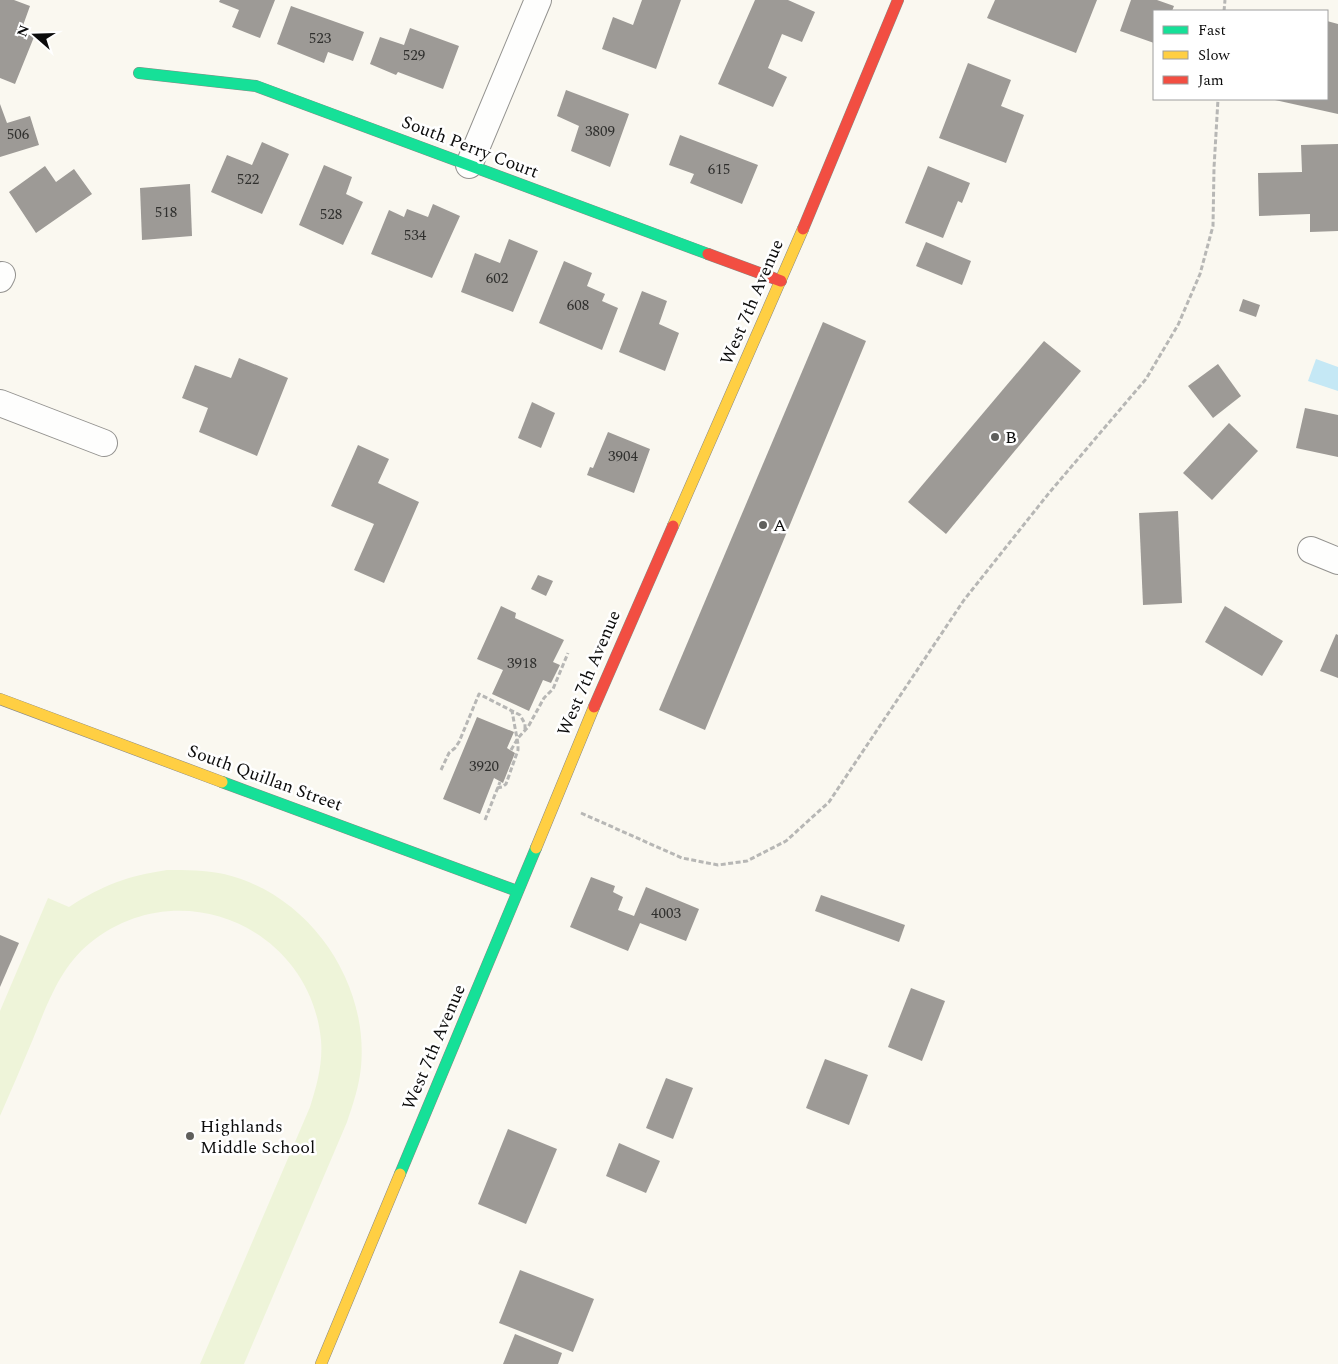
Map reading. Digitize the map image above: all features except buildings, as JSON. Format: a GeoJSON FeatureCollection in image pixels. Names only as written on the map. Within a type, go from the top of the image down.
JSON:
{"type":"FeatureCollection","features":[{"type":"Feature","properties":{"kind":"street"},"geometry":{"type":"LineString","coordinates":[[470,165],[538,0]]}},
{"type":"Feature","properties":{"kind":"street","name":"West 7th Avenue"},"geometry":{"type":"LineString","coordinates":[[321,1364],[606,678],[781,281],[898,0]]}},
{"type":"Feature","properties":{"kind":"street","name":"South Perry Court"},"geometry":{"type":"LineString","coordinates":[[140,73],[256,86],[781,281]]}},
{"type":"Feature","properties":{"kind":"street"},"geometry":{"type":"LineString","coordinates":[[0,403],[104,443]]}},
{"type":"Feature","properties":{"kind":"street"},"geometry":{"type":"LineString","coordinates":[[1311,550],[1338,560]]}},
{"type":"Feature","properties":{"kind":"street","name":"South Quillan Street"},"geometry":{"type":"LineString","coordinates":[[0,699],[517,891]]}},
{"type":"Feature","properties":{"kind":"path"},"geometry":{"type":"LineString","coordinates":[[555,801],[682,858],[718,865],[747,861],[786,841],[829,802],[964,600],[1049,493],[1146,379],[1178,325],[1200,274],[1213,226],[1218,100]]}},
{"type":"Feature","properties":{"kind":"path"},"geometry":{"type":"LineString","coordinates":[[511,750],[525,731],[544,698],[553,689],[568,653]]}},
{"type":"Feature","properties":{"kind":"path"},"geometry":{"type":"LineString","coordinates":[[442,770],[448,753],[459,742],[479,694],[512,711],[523,719],[525,731]]}},
{"type":"Feature","properties":{"kind":"path"},"geometry":{"type":"LineString","coordinates":[[498,788],[506,784],[516,757],[518,744],[512,711]]}},
{"type":"Feature","properties":{"kind":"path"},"geometry":{"type":"LineString","coordinates":[[485,820],[500,782]]}},
{"type":"Feature","properties":{"kind":"green space"},"geometry":{"type":"Polygon","coordinates":[[[167,870],[196,870],[224,874],[255,885],[282,900],[307,921],[327,946],[344,973],[355,1003],[361,1035],[360,1074],[356,1095],[347,1122],[244,1364],[200,1364],[310,1107],[317,1082],[321,1057],[321,1040],[312,1000],[293,967],[267,941],[235,922],[199,912],[162,912],[125,922],[90,943],[70,963],[62,975],[49,1000],[0,1116],[0,1011],[48,898],[69,907],[116,882],[167,870]]]}},
{"type":"Feature","properties":{"kind":"water"},"geometry":{"type":"Polygon","coordinates":[[[1316,359],[1338,367],[1338,391],[1308,381],[1316,359]]]}},
{"type":"Feature","properties":{"kind":"traffic: fast"},"geometry":{"type":"LineString","coordinates":[[139,73],[256,86],[708,254]]}},
{"type":"Feature","properties":{"kind":"traffic: fast"},"geometry":{"type":"LineString","coordinates":[[222,782],[517,891]]}},
{"type":"Feature","properties":{"kind":"traffic: fast"},"geometry":{"type":"LineString","coordinates":[[400,1174],[536,848]]}},
{"type":"Feature","properties":{"kind":"traffic: slow"},"geometry":{"type":"LineString","coordinates":[[673,526],[803,229]]}},
{"type":"Feature","properties":{"kind":"traffic: slow"},"geometry":{"type":"LineString","coordinates":[[0,699],[222,782]]}},
{"type":"Feature","properties":{"kind":"traffic: slow"},"geometry":{"type":"LineString","coordinates":[[536,848],[594,707]]}},
{"type":"Feature","properties":{"kind":"traffic: slow"},"geometry":{"type":"LineString","coordinates":[[321,1364],[400,1174]]}},
{"type":"Feature","properties":{"kind":"traffic: jam"},"geometry":{"type":"LineString","coordinates":[[803,229],[898,0]]}},
{"type":"Feature","properties":{"kind":"traffic: jam"},"geometry":{"type":"LineString","coordinates":[[708,254],[781,281]]}},
{"type":"Feature","properties":{"kind":"traffic: jam"},"geometry":{"type":"LineString","coordinates":[[594,707],[673,526]]}},
{"type":"Feature","properties":{"kind":"place","name":"B"},"geometry":{"type":"Point","coordinates":[995,437]}},
{"type":"Feature","properties":{"kind":"place","name":"A"},"geometry":{"type":"Point","coordinates":[763,525]}},
{"type":"Feature","properties":{"kind":"place","name":"Highlands Middle School"},"geometry":{"type":"Point","coordinates":[190,1136]}}]}
